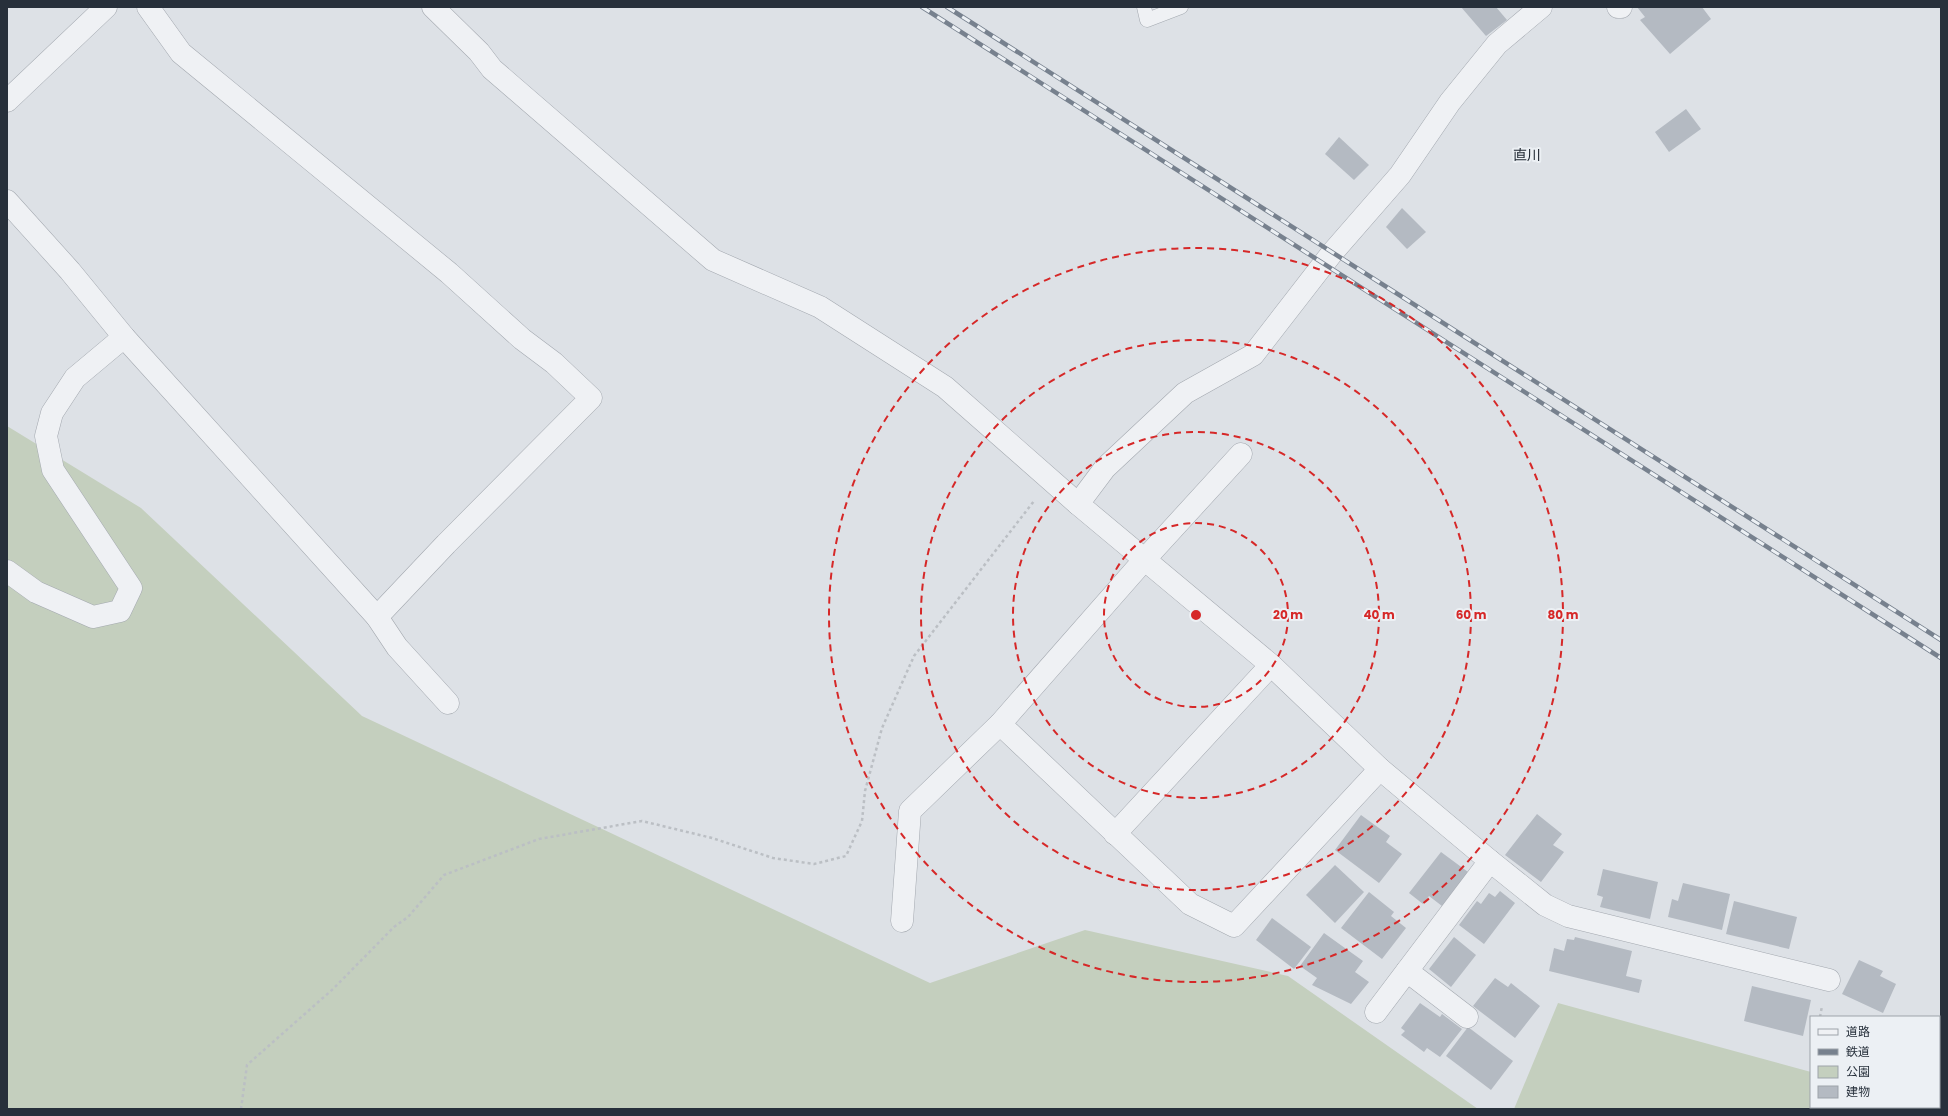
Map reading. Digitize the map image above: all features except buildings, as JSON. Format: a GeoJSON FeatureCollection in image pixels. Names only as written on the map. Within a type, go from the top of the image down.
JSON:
{"type":"FeatureCollection","features":[{"type":"Feature","properties":{"kind":"street"},"geometry":{"type":"LineString","coordinates":[[7,101],[106,7]]}},
{"type":"Feature","properties":{"kind":"street"},"geometry":{"type":"LineString","coordinates":[[148,7],[180,53],[449,273],[522,339],[554,363],[591,398],[446,544],[377,617]]}},
{"type":"Feature","properties":{"kind":"street"},"geometry":{"type":"LineString","coordinates":[[433,7],[479,52],[492,69],[713,260],[820,307],[945,387],[1078,504],[1145,558],[1271,665],[1380,769],[1545,905],[1568,916],[1829,980]]}},
{"type":"Feature","properties":{"kind":"street"},"geometry":{"type":"LineString","coordinates":[[1078,504],[1105,468],[1185,393],[1253,355],[1332,253],[1400,175],[1450,102],[1497,44],[1541,7]]}},
{"type":"Feature","properties":{"kind":"street"},"geometry":{"type":"LineString","coordinates":[[7,200],[70,271],[124,337],[377,617],[397,647],[448,703]]}},
{"type":"Feature","properties":{"kind":"street"},"geometry":{"type":"LineString","coordinates":[[7,571],[36,592],[93,617],[120,611],[131,588],[53,470],[46,436],[52,413],[75,378],[124,337]]}},
{"type":"Feature","properties":{"kind":"street"},"geometry":{"type":"LineString","coordinates":[[902,921],[910,811],[1000,724],[1145,558],[1241,454]]}},
{"type":"Feature","properties":{"kind":"street"},"geometry":{"type":"LineString","coordinates":[[1115,834],[1271,665]]}},
{"type":"Feature","properties":{"kind":"street"},"geometry":{"type":"LineString","coordinates":[[1000,724],[1190,904],[1234,926],[1380,769]]}},
{"type":"Feature","properties":{"kind":"street"},"geometry":{"type":"LineString","coordinates":[[1376,1012],[1490,861]]}},
{"type":"Feature","properties":{"kind":"street"},"geometry":{"type":"LineString","coordinates":[[1408,971],[1468,1017]]}},
{"type":"Feature","properties":{"kind":"lane"},"geometry":{"type":"LineString","coordinates":[[1144,7],[1147,20],[1181,7]]}},
{"type":"Feature","properties":{"kind":"path"},"geometry":{"type":"LineString","coordinates":[[241,1109],[247,1065],[333,989],[394,927],[408,917],[444,875],[539,839],[642,821],[712,838],[773,858],[814,864],[846,856],[862,821],[865,791],[882,728],[914,656],[1050,480]]}},
{"type":"Feature","properties":{"kind":"green space"},"geometry":{"type":"Polygon","coordinates":[[[7,426],[141,508],[362,716],[930,983],[1085,930],[1288,976],[1478,1109],[7,1109],[7,426]]]}},
{"type":"Feature","properties":{"kind":"green space"},"geometry":{"type":"Polygon","coordinates":[[[1558,1003],[1810,1072],[1810,1108],[1844,1109],[1514,1109],[1558,1003]]]}},
{"type":"Feature","properties":{"kind":"railway"},"geometry":{"type":"LineString","coordinates":[[922,7],[1941,658]]}},
{"type":"Feature","properties":{"kind":"railway"},"geometry":{"type":"LineString","coordinates":[[947,7],[1941,640]]}},
{"type":"Feature","properties":{"kind":"district","name":"直川"},"geometry":{"type":"Point","coordinates":[1527,155]}}]}
